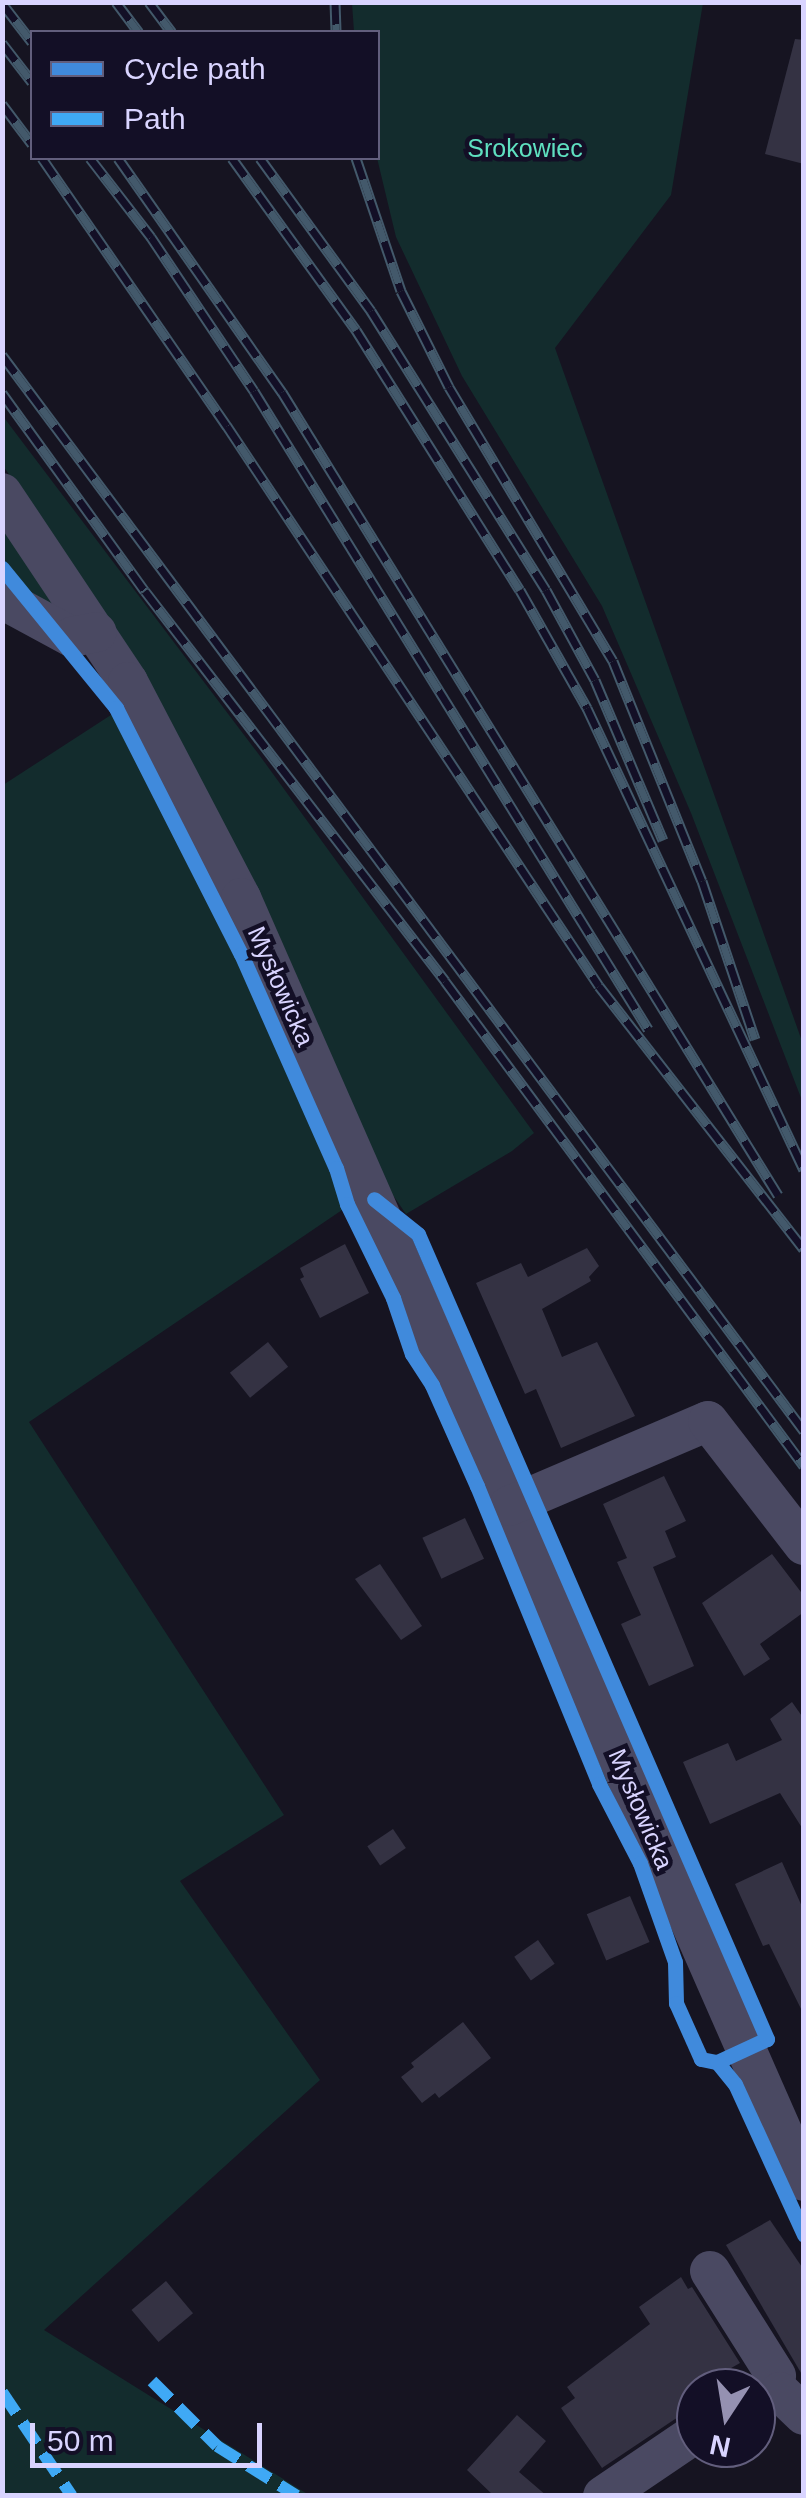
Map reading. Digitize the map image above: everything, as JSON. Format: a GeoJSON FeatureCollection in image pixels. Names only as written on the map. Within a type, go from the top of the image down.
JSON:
{"type":"FeatureCollection","features":[{"type":"Feature","properties":{"kind":"street","name":"Mysłowicka"},"geometry":{"type":"LineString","coordinates":[[2,494],[97,632],[178,772],[248,913],[510,1506],[788,2104],[804,2181]]}},
{"type":"Feature","properties":{"kind":"street"},"geometry":{"type":"LineString","coordinates":[[2,599],[72,637],[97,632]]}},
{"type":"Feature","properties":{"kind":"street"},"geometry":{"type":"LineString","coordinates":[[510,1506],[708,1422],[804,1546]]}},
{"type":"Feature","properties":{"kind":"street"},"geometry":{"type":"LineString","coordinates":[[710,2271],[784,2388]]}},
{"type":"Feature","properties":{"kind":"street"},"geometry":{"type":"LineString","coordinates":[[603,2496],[676,2447]]}},
{"type":"Feature","properties":{"kind":"green space","name":"Srokowiec"},"geometry":{"type":"Polygon","coordinates":[[[352,3],[703,3],[671,195],[555,348],[803,1044],[803,1103],[691,813],[602,606],[462,376],[396,237],[377,160],[380,30],[354,30],[352,3]]]}},
{"type":"Feature","properties":{"kind":"green space"},"geometry":{"type":"Polygon","coordinates":[[[2,415],[260,756],[534,1133],[512,1151],[406,1214],[390,1191],[25,496],[3,466],[2,415]]]}},
{"type":"Feature","properties":{"kind":"green space"},"geometry":{"type":"Polygon","coordinates":[[[2,520],[56,607],[28,599],[3,561],[2,520]]]}},
{"type":"Feature","properties":{"kind":"green space"},"geometry":{"type":"Polygon","coordinates":[[[114,713],[238,956],[345,1208],[29,1422],[284,1815],[180,1881],[320,2080],[44,2330],[309,2495],[3,2495],[3,785],[114,713]]]}},
{"type":"Feature","properties":{"kind":"green space"},"geometry":{"type":"Polygon","coordinates":[[[571,1690],[673,1923],[668,1932],[642,1858],[600,1777],[567,1691],[571,1690]]]}},
{"type":"Feature","properties":{"kind":"building"},"geometry":{"type":"Polygon","coordinates":[[[795,39],[804,40],[804,164],[765,154],[795,39]]]}},
{"type":"Feature","properties":{"kind":"building"},"geometry":{"type":"Polygon","coordinates":[[[345,1244],[369,1293],[320,1318],[300,1279],[304,1277],[300,1268],[345,1244]]]}},
{"type":"Feature","properties":{"kind":"building"},"geometry":{"type":"Polygon","coordinates":[[[587,1248],[599,1266],[589,1277],[591,1281],[542,1309],[562,1357],[597,1342],[635,1416],[561,1448],[536,1389],[525,1394],[476,1283],[521,1263],[528,1277],[587,1248]]]}},
{"type":"Feature","properties":{"kind":"building"},"geometry":{"type":"Polygon","coordinates":[[[268,1342],[288,1367],[250,1398],[230,1373],[268,1342]]]}},
{"type":"Feature","properties":{"kind":"building"},"geometry":{"type":"Polygon","coordinates":[[[664,1476],[686,1521],[665,1531],[676,1557],[653,1567],[694,1666],[649,1686],[621,1624],[641,1615],[617,1562],[627,1558],[603,1504],[664,1476]]]}},
{"type":"Feature","properties":{"kind":"building"},"geometry":{"type":"Polygon","coordinates":[[[465,1518],[484,1559],[441,1579],[422,1538],[465,1518]]]}},
{"type":"Feature","properties":{"kind":"building"},"geometry":{"type":"Polygon","coordinates":[[[772,1554],[804,1596],[804,1612],[760,1644],[770,1659],[744,1676],[702,1603],[772,1554]]]}},
{"type":"Feature","properties":{"kind":"building"},"geometry":{"type":"Polygon","coordinates":[[[380,1564],[422,1626],[401,1640],[355,1579],[380,1564]]]}},
{"type":"Feature","properties":{"kind":"building"},"geometry":{"type":"Polygon","coordinates":[[[792,1702],[804,1719],[804,1831],[780,1793],[710,1824],[683,1762],[728,1743],[736,1761],[782,1740],[770,1719],[792,1702]]]}},
{"type":"Feature","properties":{"kind":"building"},"geometry":{"type":"Polygon","coordinates":[[[393,1829],[406,1848],[380,1865],[367,1846],[393,1829]]]}},
{"type":"Feature","properties":{"kind":"building"},"geometry":{"type":"Polygon","coordinates":[[[782,1862],[804,1911],[804,2015],[769,1944],[763,1946],[735,1884],[782,1862]]]}},
{"type":"Feature","properties":{"kind":"building"},"geometry":{"type":"Polygon","coordinates":[[[630,1896],[650,1942],[606,1960],[587,1914],[630,1896]]]}},
{"type":"Feature","properties":{"kind":"building"},"geometry":{"type":"Polygon","coordinates":[[[538,1940],[555,1964],[531,1980],[514,1957],[538,1940]]]}},
{"type":"Feature","properties":{"kind":"building"},"geometry":{"type":"Polygon","coordinates":[[[463,2022],[491,2058],[439,2098],[435,2093],[422,2103],[401,2077],[414,2067],[411,2063],[463,2022]]]}},
{"type":"Feature","properties":{"kind":"building"},"geometry":{"type":"Polygon","coordinates":[[[770,2220],[804,2270],[804,2378],[726,2245],[770,2220]]]}},
{"type":"Feature","properties":{"kind":"building"},"geometry":{"type":"Polygon","coordinates":[[[681,2277],[688,2289],[692,2287],[740,2363],[731,2368],[676,2368],[676,2418],[602,2468],[561,2408],[575,2398],[567,2387],[650,2324],[639,2307],[681,2277]]]}},
{"type":"Feature","properties":{"kind":"building"},"geometry":{"type":"Polygon","coordinates":[[[166,2281],[193,2313],[159,2342],[132,2310],[166,2281]]]}},
{"type":"Feature","properties":{"kind":"building"},"geometry":{"type":"Polygon","coordinates":[[[517,2415],[546,2441],[519,2472],[547,2496],[494,2496],[467,2470],[517,2415]]]}},
{"type":"Feature","properties":{"kind":"railway"},"geometry":{"type":"LineString","coordinates":[[116,2],[137,30]]}},
{"type":"Feature","properties":{"kind":"railway"},"geometry":{"type":"LineString","coordinates":[[149,2],[170,30]]}},
{"type":"Feature","properties":{"kind":"railway"},"geometry":{"type":"LineString","coordinates":[[335,2],[336,30]]}},
{"type":"Feature","properties":{"kind":"railway"},"geometry":{"type":"LineString","coordinates":[[2,3],[30,39]]}},
{"type":"Feature","properties":{"kind":"railway"},"geometry":{"type":"LineString","coordinates":[[2,43],[30,79]]}},
{"type":"Feature","properties":{"kind":"railway"},"geometry":{"type":"LineString","coordinates":[[2,104],[30,141]]}},
{"type":"Feature","properties":{"kind":"railway"},"geometry":{"type":"LineString","coordinates":[[43,160],[227,426],[599,986],[804,1249]]}},
{"type":"Feature","properties":{"kind":"railway"},"geometry":{"type":"LineString","coordinates":[[92,160],[151,237],[254,391],[648,1029]]}},
{"type":"Feature","properties":{"kind":"railway"},"geometry":{"type":"LineString","coordinates":[[119,160],[282,392],[778,1195]]}},
{"type":"Feature","properties":{"kind":"railway"},"geometry":{"type":"LineString","coordinates":[[233,160],[356,330],[520,590],[587,708],[804,1170]]}},
{"type":"Feature","properties":{"kind":"railway"},"geometry":{"type":"LineString","coordinates":[[261,160],[371,311],[546,590],[595,680],[663,840]]}},
{"type":"Feature","properties":{"kind":"railway"},"geometry":{"type":"LineString","coordinates":[[357,160],[401,291],[449,387],[613,661],[702,881],[755,1039]]}},
{"type":"Feature","properties":{"kind":"railway"},"geometry":{"type":"LineString","coordinates":[[2,355],[804,1431]]}},
{"type":"Feature","properties":{"kind":"railway"},"geometry":{"type":"LineString","coordinates":[[2,393],[145,591],[445,981],[804,1466]]}},
{"type":"Feature","properties":{"kind":"marked path"},"geometry":{"type":"LineString","coordinates":[[152,2381],[217,2446],[297,2496]]}},
{"type":"Feature","properties":{"kind":"marked path"},"geometry":{"type":"LineString","coordinates":[[2,2392],[72,2496]]}},
{"type":"Feature","properties":{"kind":"cycle path"},"geometry":{"type":"LineString","coordinates":[[2,568],[116,708],[241,954],[336,1168],[347,1204],[393,1298],[412,1354],[432,1385],[477,1486],[599,1784],[640,1863],[675,1962],[676,2003],[701,2059],[717,2062],[767,2039],[418,1234],[374,1199]]}},
{"type":"Feature","properties":{"kind":"cycle path"},"geometry":{"type":"LineString","coordinates":[[717,2062],[735,2084],[804,2235]]}}]}
